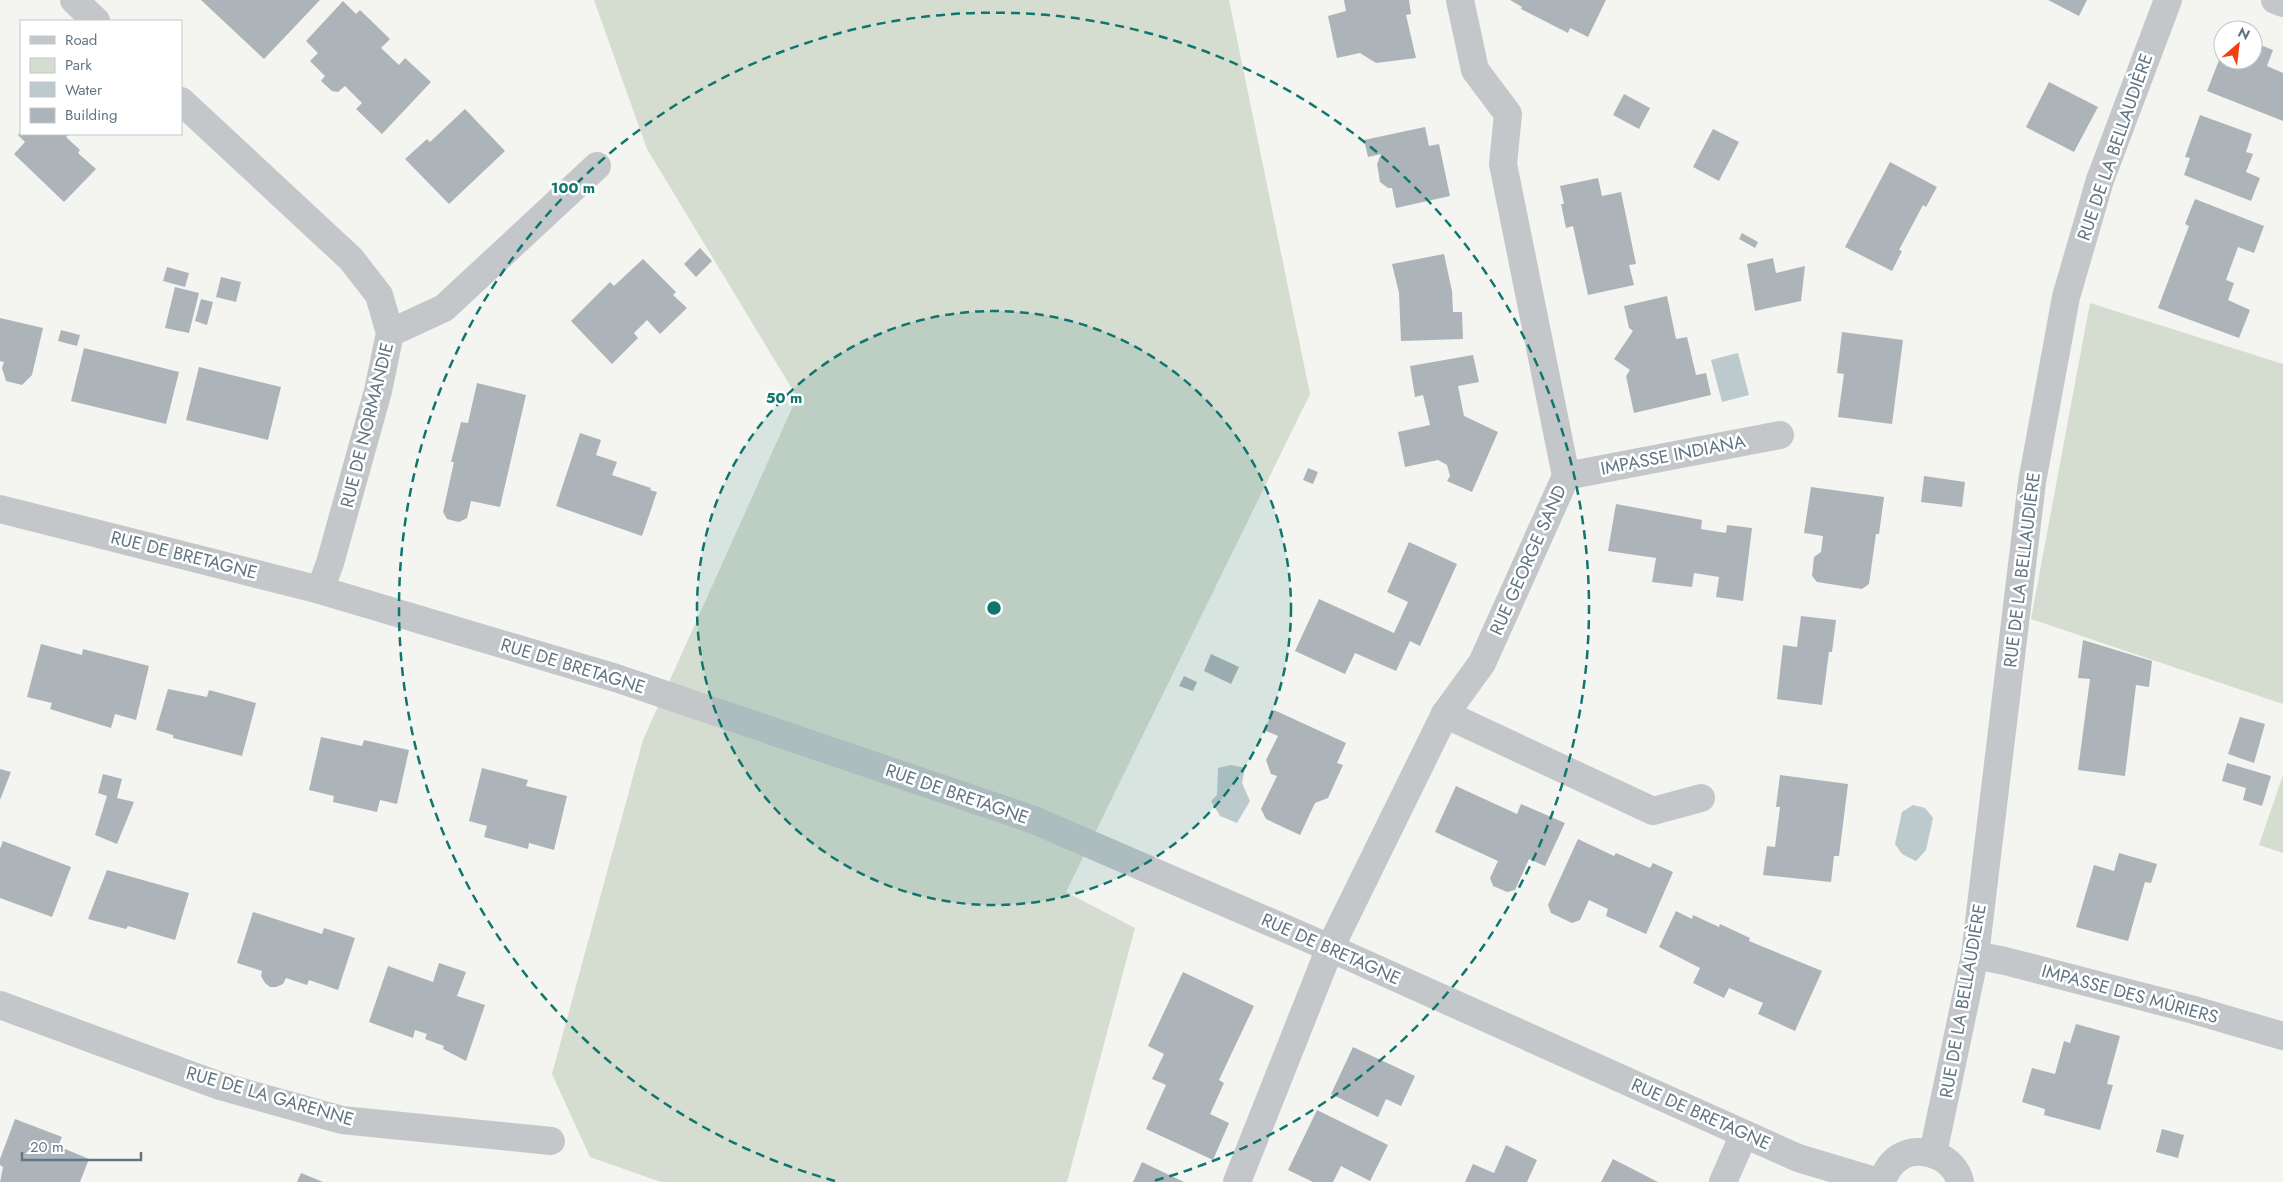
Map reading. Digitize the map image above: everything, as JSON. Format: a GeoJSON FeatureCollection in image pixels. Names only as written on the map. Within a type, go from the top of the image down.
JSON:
{"type":"FeatureCollection","features":[{"type":"Feature","properties":{"kind":"street"},"geometry":{"type":"LineString","coordinates":[[74,0],[95,20]]}},
{"type":"Feature","properties":{"kind":"street","name":"RUE GEORGE SAND"},"geometry":{"type":"LineString","coordinates":[[1237,1182],[1330,948],[1445,714],[1482,663],[1566,476],[1503,164],[1508,114],[1475,70],[1460,0]]}},
{"type":"Feature","properties":{"kind":"street","name":"RUE DE LA BELLAUDIÈRE"},"geometry":{"type":"LineString","coordinates":[[1933,1153],[1976,956],[2032,482],[2066,297],[2100,180],[2168,0]]}},
{"type":"Feature","properties":{"kind":"street"},"geometry":{"type":"LineString","coordinates":[[2275,0],[2283,3]]}},
{"type":"Feature","properties":{"kind":"street","name":"RUE DE NORMANDIE"},"geometry":{"type":"LineString","coordinates":[[182,101],[351,259],[379,296],[390,334],[378,391],[330,563],[320,590]]}},
{"type":"Feature","properties":{"kind":"street"},"geometry":{"type":"LineString","coordinates":[[390,334],[444,308],[597,166]]}},
{"type":"Feature","properties":{"kind":"street","name":"IMPASSE INDIANA"},"geometry":{"type":"LineString","coordinates":[[1566,476],[1780,434]]}},
{"type":"Feature","properties":{"kind":"street","name":"RUE DE BRETAGNE"},"geometry":{"type":"LineString","coordinates":[[0,509],[320,590],[616,678],[1034,820],[1330,948],[1798,1158],[1879,1182]]}},
{"type":"Feature","properties":{"kind":"street"},"geometry":{"type":"LineString","coordinates":[[1445,714],[1653,811],[1701,798]]}},
{"type":"Feature","properties":{"kind":"street","name":"IMPASSE DES MÛRIERS"},"geometry":{"type":"LineString","coordinates":[[1976,956],[2005,961],[2283,1036]]}},
{"type":"Feature","properties":{"kind":"street","name":"RUE DE LA GARENNE"},"geometry":{"type":"LineString","coordinates":[[0,1005],[220,1086],[342,1120],[551,1141]]}},
{"type":"Feature","properties":{"kind":"street"},"geometry":{"type":"LineString","coordinates":[[1723,1182],[1744,1134]]}},
{"type":"Feature","properties":{"kind":"street"},"geometry":{"type":"LineString","coordinates":[[1879,1182],[1888,1168],[1900,1157],[1916,1151],[1933,1153],[1948,1162],[1959,1176],[1960,1182]]}},
{"type":"Feature","properties":{"kind":"green space"},"geometry":{"type":"Polygon","coordinates":[[[594,0],[1229,0],[1310,394],[1066,892],[1135,928],[1067,1182],[661,1182],[590,1157],[552,1074],[643,740],[797,397],[647,149],[594,0]]]}},
{"type":"Feature","properties":{"kind":"green space"},"geometry":{"type":"Polygon","coordinates":[[[2090,303],[2283,364],[2283,704],[2031,619],[2090,303]]]}},
{"type":"Feature","properties":{"kind":"green space"},"geometry":{"type":"Polygon","coordinates":[[[2283,775],[2283,853],[2259,845],[2283,775]]]}},
{"type":"Feature","properties":{"kind":"water"},"geometry":{"type":"Polygon","coordinates":[[[1738,353],[1749,395],[1722,402],[1711,360],[1738,353]]]}},
{"type":"Feature","properties":{"kind":"water"},"geometry":{"type":"Polygon","coordinates":[[[1231,765],[1245,768],[1242,783],[1250,801],[1237,823],[1220,816],[1211,801],[1217,795],[1218,768],[1231,765]]]}},
{"type":"Feature","properties":{"kind":"water"},"geometry":{"type":"Polygon","coordinates":[[[1913,805],[1925,808],[1933,818],[1926,850],[1916,861],[1902,854],[1895,844],[1902,812],[1913,805]]]}},
{"type":"Feature","properties":{"kind":"building"},"geometry":{"type":"Polygon","coordinates":[[[201,0],[320,0],[264,59],[201,0]]]}},
{"type":"Feature","properties":{"kind":"building"},"geometry":{"type":"Polygon","coordinates":[[[1344,0],[1409,0],[1411,14],[1406,15],[1416,58],[1376,63],[1360,53],[1337,58],[1328,16],[1346,11],[1344,0]]]}},
{"type":"Feature","properties":{"kind":"building"},"geometry":{"type":"Polygon","coordinates":[[[1510,0],[1606,0],[1588,37],[1570,28],[1568,33],[1521,9],[1522,7],[1510,0]]]}},
{"type":"Feature","properties":{"kind":"building"},"geometry":{"type":"Polygon","coordinates":[[[2048,0],[2087,0],[2079,16],[2048,0]]]}},
{"type":"Feature","properties":{"kind":"building"},"geometry":{"type":"Polygon","coordinates":[[[343,1],[356,14],[360,10],[390,39],[381,48],[399,65],[405,58],[431,82],[382,134],[356,109],[362,103],[345,86],[338,92],[332,91],[321,81],[325,76],[310,61],[318,53],[306,41],[343,1]]]}},
{"type":"Feature","properties":{"kind":"building"},"geometry":{"type":"Polygon","coordinates":[[[2263,46],[2273,50],[2267,66],[2283,73],[2283,121],[2207,91],[2215,70],[2263,70],[2263,46]]]}},
{"type":"Feature","properties":{"kind":"building"},"geometry":{"type":"Polygon","coordinates":[[[2049,82],[2098,107],[2074,152],[2026,127],[2049,82]]]}},
{"type":"Feature","properties":{"kind":"building"},"geometry":{"type":"Polygon","coordinates":[[[1624,94],[1650,108],[1639,129],[1613,115],[1624,94]]]}},
{"type":"Feature","properties":{"kind":"building"},"geometry":{"type":"Polygon","coordinates":[[[465,109],[505,151],[449,204],[405,159],[427,139],[430,142],[465,109]]]}},
{"type":"Feature","properties":{"kind":"building"},"geometry":{"type":"Polygon","coordinates":[[[2200,115],[2252,134],[2246,152],[2253,154],[2246,172],[2260,178],[2251,201],[2184,175],[2190,158],[2185,157],[2200,115]]]}},
{"type":"Feature","properties":{"kind":"building"},"geometry":{"type":"Polygon","coordinates":[[[1425,127],[1429,146],[1439,144],[1450,196],[1396,208],[1392,188],[1388,188],[1380,182],[1377,164],[1381,154],[1368,157],[1364,140],[1425,127]]]}},
{"type":"Feature","properties":{"kind":"building"},"geometry":{"type":"Polygon","coordinates":[[[1713,129],[1739,142],[1719,181],[1693,167],[1713,129]]]}},
{"type":"Feature","properties":{"kind":"building"},"geometry":{"type":"Polygon","coordinates":[[[20,132],[20,135],[68,135],[66,137],[80,150],[78,153],[96,169],[64,202],[14,154],[25,142],[18,135],[20,132]]]}},
{"type":"Feature","properties":{"kind":"building"},"geometry":{"type":"Polygon","coordinates":[[[1890,162],[1937,187],[1926,207],[1923,205],[1899,250],[1902,251],[1892,271],[1845,247],[1890,162]]]}},
{"type":"Feature","properties":{"kind":"building"},"geometry":{"type":"Polygon","coordinates":[[[1598,178],[1602,196],[1621,192],[1636,264],[1629,265],[1634,285],[1588,295],[1573,226],[1566,228],[1561,204],[1564,204],[1560,186],[1598,178]]]}},
{"type":"Feature","properties":{"kind":"building"},"geometry":{"type":"Polygon","coordinates":[[[2195,199],[2264,226],[2254,253],[2238,247],[2226,280],[2234,283],[2228,300],[2250,310],[2239,338],[2158,308],[2189,226],[2185,224],[2195,199]]]}},
{"type":"Feature","properties":{"kind":"building"},"geometry":{"type":"Polygon","coordinates":[[[1742,233],[1758,242],[1755,248],[1739,239],[1742,233]]]}},
{"type":"Feature","properties":{"kind":"building"},"geometry":{"type":"Polygon","coordinates":[[[700,248],[712,261],[696,277],[684,264],[700,248]]]}},
{"type":"Feature","properties":{"kind":"building"},"geometry":{"type":"Polygon","coordinates":[[[1444,254],[1452,291],[1453,312],[1462,312],[1463,339],[1401,341],[1399,293],[1392,264],[1444,254]]]}},
{"type":"Feature","properties":{"kind":"building"},"geometry":{"type":"Polygon","coordinates":[[[1773,258],[1776,273],[1805,266],[1801,301],[1755,311],[1747,264],[1773,258]]]}},
{"type":"Feature","properties":{"kind":"building"},"geometry":{"type":"Polygon","coordinates":[[[643,259],[676,292],[673,295],[687,308],[660,334],[647,320],[634,333],[638,338],[612,364],[571,321],[610,282],[614,286],[643,259]]]}},
{"type":"Feature","properties":{"kind":"building"},"geometry":{"type":"Polygon","coordinates":[[[167,267],[189,273],[185,287],[163,281],[167,267]]]}},
{"type":"Feature","properties":{"kind":"building"},"geometry":{"type":"Polygon","coordinates":[[[221,277],[241,282],[236,302],[216,297],[221,277]]]}},
{"type":"Feature","properties":{"kind":"building"},"geometry":{"type":"Polygon","coordinates":[[[175,287],[199,293],[189,333],[165,328],[175,287]]]}},
{"type":"Feature","properties":{"kind":"building"},"geometry":{"type":"Polygon","coordinates":[[[1667,296],[1676,339],[1687,337],[1696,375],[1706,373],[1711,395],[1634,413],[1626,376],[1630,370],[1614,359],[1633,331],[1629,328],[1624,306],[1667,296]]]}},
{"type":"Feature","properties":{"kind":"building"},"geometry":{"type":"Polygon","coordinates":[[[201,299],[213,302],[207,325],[195,321],[201,299]]]}},
{"type":"Feature","properties":{"kind":"building"},"geometry":{"type":"Polygon","coordinates":[[[0,318],[43,328],[32,375],[22,385],[6,381],[2,368],[4,362],[0,361],[0,318]]]}},
{"type":"Feature","properties":{"kind":"building"},"geometry":{"type":"Polygon","coordinates":[[[61,330],[80,335],[77,346],[58,341],[61,330]]]}},
{"type":"Feature","properties":{"kind":"building"},"geometry":{"type":"Polygon","coordinates":[[[1842,332],[1903,340],[1892,424],[1838,417],[1844,374],[1837,373],[1842,332]]]}},
{"type":"Feature","properties":{"kind":"building"},"geometry":{"type":"Polygon","coordinates":[[[84,348],[179,372],[166,424],[71,401],[84,348]]]}},
{"type":"Feature","properties":{"kind":"building"},"geometry":{"type":"Polygon","coordinates":[[[1473,355],[1479,382],[1458,386],[1464,416],[1498,432],[1472,492],[1447,481],[1450,476],[1447,465],[1438,460],[1405,467],[1398,432],[1430,425],[1423,395],[1415,397],[1410,366],[1473,355]]]}},
{"type":"Feature","properties":{"kind":"building"},"geometry":{"type":"Polygon","coordinates":[[[199,367],[281,387],[268,440],[186,420],[199,367]]]}},
{"type":"Feature","properties":{"kind":"building"},"geometry":{"type":"Polygon","coordinates":[[[477,383],[526,395],[500,507],[471,501],[467,518],[459,522],[447,519],[443,512],[454,462],[451,462],[461,422],[468,423],[477,383]]]}},
{"type":"Feature","properties":{"kind":"building"},"geometry":{"type":"Polygon","coordinates":[[[580,433],[601,440],[596,455],[617,462],[612,475],[651,488],[650,490],[657,492],[642,536],[556,506],[580,433]]]}},
{"type":"Feature","properties":{"kind":"building"},"geometry":{"type":"Polygon","coordinates":[[[1308,468],[1318,472],[1313,484],[1303,480],[1308,468]]]}},
{"type":"Feature","properties":{"kind":"building"},"geometry":{"type":"Polygon","coordinates":[[[1924,476],[1965,482],[1962,507],[1921,502],[1924,476]]]}},
{"type":"Feature","properties":{"kind":"building"},"geometry":{"type":"Polygon","coordinates":[[[1811,487],[1884,497],[1879,534],[1876,534],[1869,584],[1862,589],[1817,582],[1812,576],[1814,557],[1821,552],[1823,536],[1804,533],[1811,487]]]}},
{"type":"Feature","properties":{"kind":"building"},"geometry":{"type":"Polygon","coordinates":[[[1616,504],[1702,520],[1701,529],[1726,533],[1727,525],[1752,528],[1743,601],[1716,597],[1719,577],[1694,573],[1692,587],[1652,582],[1656,558],[1608,551],[1616,504]]]}},
{"type":"Feature","properties":{"kind":"building"},"geometry":{"type":"Polygon","coordinates":[[[1409,542],[1457,564],[1420,646],[1410,641],[1396,671],[1355,653],[1345,674],[1295,651],[1319,599],[1394,633],[1408,602],[1387,592],[1409,542]]]}},
{"type":"Feature","properties":{"kind":"building"},"geometry":{"type":"Polygon","coordinates":[[[1801,616],[1836,620],[1832,652],[1829,652],[1822,705],[1777,699],[1783,645],[1797,647],[1801,616]]]}},
{"type":"Feature","properties":{"kind":"building"},"geometry":{"type":"Polygon","coordinates":[[[2083,640],[2152,661],[2149,687],[2136,685],[2125,776],[2078,770],[2090,679],[2078,678],[2083,640]]]}},
{"type":"Feature","properties":{"kind":"building"},"geometry":{"type":"Polygon","coordinates":[[[41,644],[82,655],[83,649],[149,666],[136,720],[115,714],[111,728],[50,709],[52,703],[27,697],[41,644]]]}},
{"type":"Feature","properties":{"kind":"building"},"geometry":{"type":"Polygon","coordinates":[[[1211,654],[1239,667],[1231,684],[1204,671],[1211,654]]]}},
{"type":"Feature","properties":{"kind":"building"},"geometry":{"type":"Polygon","coordinates":[[[1184,676],[1197,682],[1193,691],[1179,686],[1184,676]]]}},
{"type":"Feature","properties":{"kind":"building"},"geometry":{"type":"Polygon","coordinates":[[[168,689],[207,697],[209,690],[256,703],[242,756],[173,738],[173,735],[156,730],[168,689]]]}},
{"type":"Feature","properties":{"kind":"building"},"geometry":{"type":"Polygon","coordinates":[[[1274,710],[1346,743],[1337,763],[1343,765],[1328,798],[1315,803],[1300,835],[1266,819],[1261,809],[1277,776],[1271,774],[1266,760],[1278,736],[1264,730],[1274,710]]]}},
{"type":"Feature","properties":{"kind":"building"},"geometry":{"type":"Polygon","coordinates":[[[2240,717],[2265,724],[2254,763],[2228,754],[2240,717]]]}},
{"type":"Feature","properties":{"kind":"building"},"geometry":{"type":"Polygon","coordinates":[[[321,737],[362,746],[364,740],[409,750],[397,804],[380,800],[377,812],[333,802],[334,796],[309,790],[321,737]]]}},
{"type":"Feature","properties":{"kind":"building"},"geometry":{"type":"Polygon","coordinates":[[[2227,763],[2271,776],[2262,806],[2243,800],[2246,788],[2222,781],[2227,763]]]}},
{"type":"Feature","properties":{"kind":"building"},"geometry":{"type":"Polygon","coordinates":[[[482,768],[528,780],[526,786],[567,796],[554,850],[529,843],[528,849],[484,837],[487,826],[469,821],[482,768]]]}},
{"type":"Feature","properties":{"kind":"building"},"geometry":{"type":"Polygon","coordinates":[[[0,769],[11,772],[0,800],[0,769]]]}},
{"type":"Feature","properties":{"kind":"building"},"geometry":{"type":"Polygon","coordinates":[[[103,774],[122,779],[117,798],[134,802],[117,844],[95,835],[107,796],[98,793],[103,774]]]}},
{"type":"Feature","properties":{"kind":"building"},"geometry":{"type":"Polygon","coordinates":[[[1780,775],[1848,784],[1839,856],[1834,856],[1831,882],[1763,875],[1767,846],[1775,847],[1780,807],[1776,807],[1780,775]]]}},
{"type":"Feature","properties":{"kind":"building"},"geometry":{"type":"Polygon","coordinates":[[[1456,786],[1517,814],[1521,804],[1565,823],[1545,866],[1529,859],[1515,890],[1507,892],[1493,886],[1490,878],[1498,861],[1435,832],[1456,786]]]}},
{"type":"Feature","properties":{"kind":"building"},"geometry":{"type":"Polygon","coordinates":[[[1578,839],[1614,856],[1616,853],[1650,868],[1653,863],[1673,872],[1646,934],[1606,916],[1608,909],[1589,900],[1580,920],[1572,923],[1551,913],[1548,905],[1578,839]]]}},
{"type":"Feature","properties":{"kind":"building"},"geometry":{"type":"Polygon","coordinates":[[[3,841],[71,867],[52,917],[0,898],[0,849],[3,841]]]}},
{"type":"Feature","properties":{"kind":"building"},"geometry":{"type":"Polygon","coordinates":[[[2119,853],[2157,864],[2151,883],[2145,882],[2128,941],[2076,927],[2094,865],[2114,871],[2119,853]]]}},
{"type":"Feature","properties":{"kind":"building"},"geometry":{"type":"Polygon","coordinates":[[[107,870],[189,893],[175,940],[128,926],[126,929],[88,919],[107,870]]]}},
{"type":"Feature","properties":{"kind":"building"},"geometry":{"type":"Polygon","coordinates":[[[1676,911],[1692,919],[1693,915],[1719,927],[1720,924],[1750,938],[1749,941],[1822,971],[1795,1031],[1758,1014],[1763,1003],[1729,988],[1724,998],[1693,983],[1700,968],[1659,947],[1676,911]]]}},
{"type":"Feature","properties":{"kind":"building"},"geometry":{"type":"Polygon","coordinates":[[[253,912],[322,934],[324,928],[355,938],[338,990],[309,980],[307,985],[286,978],[283,984],[270,987],[261,976],[262,971],[237,963],[253,912]]]}},
{"type":"Feature","properties":{"kind":"building"},"geometry":{"type":"Polygon","coordinates":[[[439,963],[466,972],[457,996],[485,1005],[466,1061],[443,1049],[444,1046],[425,1039],[427,1034],[415,1030],[413,1038],[369,1022],[388,966],[433,982],[439,963]]]}},
{"type":"Feature","properties":{"kind":"building"},"geometry":{"type":"Polygon","coordinates":[[[1183,972],[1254,1006],[1219,1080],[1224,1083],[1210,1114],[1229,1123],[1213,1160],[1146,1129],[1166,1085],[1152,1079],[1164,1054],[1148,1046],[1183,972]]]}},
{"type":"Feature","properties":{"kind":"building"},"geometry":{"type":"Polygon","coordinates":[[[2076,1024],[2120,1036],[2107,1084],[2113,1085],[2100,1130],[2044,1115],[2045,1109],[2022,1102],[2032,1068],[2055,1074],[2064,1041],[2070,1043],[2076,1024]]]}},
{"type":"Feature","properties":{"kind":"building"},"geometry":{"type":"Polygon","coordinates":[[[1353,1047],[1415,1076],[1401,1106],[1386,1099],[1378,1117],[1331,1094],[1353,1047]]]}},
{"type":"Feature","properties":{"kind":"building"},"geometry":{"type":"Polygon","coordinates":[[[1317,1110],[1388,1145],[1370,1181],[1341,1166],[1333,1182],[1313,1182],[1288,1170],[1317,1110]]]}},
{"type":"Feature","properties":{"kind":"building"},"geometry":{"type":"Polygon","coordinates":[[[15,1119],[62,1137],[58,1146],[89,1159],[80,1182],[0,1182],[3,1167],[0,1165],[0,1159],[15,1119]]]}},
{"type":"Feature","properties":{"kind":"building"},"geometry":{"type":"Polygon","coordinates":[[[2162,1129],[2184,1135],[2178,1158],[2156,1152],[2162,1129]]]}},
{"type":"Feature","properties":{"kind":"building"},"geometry":{"type":"Polygon","coordinates":[[[1506,1145],[1537,1160],[1527,1182],[1465,1182],[1473,1164],[1494,1173],[1506,1145]]]}},
{"type":"Feature","properties":{"kind":"building"},"geometry":{"type":"Polygon","coordinates":[[[1613,1159],[1658,1182],[1601,1182],[1613,1159]]]}},
{"type":"Feature","properties":{"kind":"building"},"geometry":{"type":"Polygon","coordinates":[[[1142,1162],[1184,1182],[1133,1182],[1142,1162]]]}},
{"type":"Feature","properties":{"kind":"building"},"geometry":{"type":"Polygon","coordinates":[[[301,1173],[323,1182],[297,1182],[301,1173]]]}}]}
